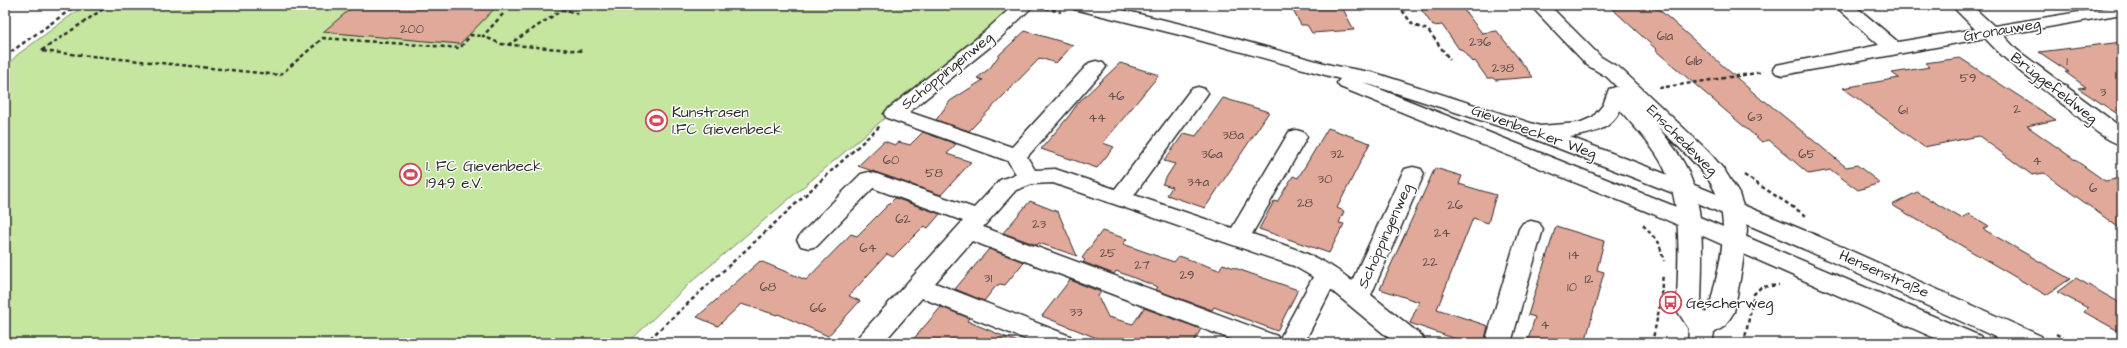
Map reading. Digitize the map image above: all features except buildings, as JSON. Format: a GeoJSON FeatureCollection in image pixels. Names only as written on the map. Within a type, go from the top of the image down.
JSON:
{"type":"FeatureCollection","features":[{"type":"Feature","properties":{"kind":"street","name":"Enschedeweg"},"geometry":{"type":"LineString","coordinates":[[1539,5],[1594,61],[1614,73],[1624,92],[1671,160],[1683,188],[1688,220]]}},
{"type":"Feature","properties":{"kind":"street"},"geometry":{"type":"LineString","coordinates":[[1843,5],[1892,47]]}},
{"type":"Feature","properties":{"kind":"street","name":"Brüggefeldweg"},"geometry":{"type":"LineString","coordinates":[[1960,5],[1991,33],[2010,54],[2097,121],[2122,138]]}},
{"type":"Feature","properties":{"kind":"street","name":"Schöppingenweg"},"geometry":{"type":"LineString","coordinates":[[894,114],[1031,6]]}},
{"type":"Feature","properties":{"kind":"street","name":"Gievenbecker Weg"},"geometry":{"type":"LineString","coordinates":[[1073,9],[1186,31],[1329,71],[1368,77],[1525,128],[1734,209]]}},
{"type":"Feature","properties":{"kind":"street","name":"Gronauweg"},"geometry":{"type":"LineString","coordinates":[[1783,69],[1892,47],[1991,33],[2118,12]]}},
{"type":"Feature","properties":{"kind":"street"},"geometry":{"type":"LineString","coordinates":[[1029,177],[1016,156],[1096,66]]}},
{"type":"Feature","properties":{"kind":"street","name":"Gievenbecker Weg"},"geometry":{"type":"LineString","coordinates":[[1329,71],[1358,89],[1478,134],[1688,220]]}},
{"type":"Feature","properties":{"kind":"street","name":"Enschedeweg"},"geometry":{"type":"LineString","coordinates":[[1624,92],[1713,169],[1726,188],[1734,209],[1736,221],[1734,240]]}},
{"type":"Feature","properties":{"kind":"street"},"geometry":{"type":"LineString","coordinates":[[1525,128],[1565,131],[1591,127],[1610,114],[1624,92]]}},
{"type":"Feature","properties":{"kind":"street"},"geometry":{"type":"LineString","coordinates":[[1120,198],[1198,93]]}},
{"type":"Feature","properties":{"kind":"street","name":"Schöppingenweg"},"geometry":{"type":"LineString","coordinates":[[894,114],[1016,156]]}},
{"type":"Feature","properties":{"kind":"street"},"geometry":{"type":"LineString","coordinates":[[1238,238],[1296,137]]}},
{"type":"Feature","properties":{"kind":"street","name":"Schöppingenweg"},"geometry":{"type":"LineString","coordinates":[[1357,298],[1413,174]]}},
{"type":"Feature","properties":{"kind":"street","name":"Schöppingenweg"},"geometry":{"type":"LineString","coordinates":[[868,343],[1008,185],[1029,177],[1055,176],[1302,260],[1327,274],[1413,343]]}},
{"type":"Feature","properties":{"kind":"street"},"geometry":{"type":"LineString","coordinates":[[809,240],[870,178],[973,224],[1286,343],[1327,274]]}},
{"type":"Feature","properties":{"kind":"street","name":"Hensenstraße"},"geometry":{"type":"LineString","coordinates":[[1734,209],[1871,268],[2032,343]]}},
{"type":"Feature","properties":{"kind":"street"},"geometry":{"type":"LineString","coordinates":[[1688,220],[1689,303],[1701,336],[1716,319],[1720,312],[1734,240]]}},
{"type":"Feature","properties":{"kind":"street","name":"Hensenstraße"},"geometry":{"type":"LineString","coordinates":[[1688,220],[1971,343]]}},
{"type":"Feature","properties":{"kind":"street"},"geometry":{"type":"LineString","coordinates":[[1498,343],[1531,229]]}},
{"type":"Feature","properties":{"kind":"street"},"geometry":{"type":"LineString","coordinates":[[917,286],[1061,343]]}},
{"type":"Feature","properties":{"kind":"path"},"geometry":{"type":"LineString","coordinates":[[5,56],[77,5]]}},
{"type":"Feature","properties":{"kind":"path"},"geometry":{"type":"LineString","coordinates":[[109,5],[41,51],[280,75],[323,38],[460,48],[471,35],[483,36],[501,44],[583,51]]}},
{"type":"Feature","properties":{"kind":"path"},"geometry":{"type":"LineString","coordinates":[[1398,5],[1413,25],[1428,30],[1450,60]]}},
{"type":"Feature","properties":{"kind":"path"},"geometry":{"type":"LineString","coordinates":[[1031,6],[1073,9]]}},
{"type":"Feature","properties":{"kind":"path"},"geometry":{"type":"LineString","coordinates":[[508,45],[559,12],[566,10],[581,15]]}},
{"type":"Feature","properties":{"kind":"path"},"geometry":{"type":"LineString","coordinates":[[483,36],[503,14]]}},
{"type":"Feature","properties":{"kind":"path"},"geometry":{"type":"LineString","coordinates":[[1624,92],[1783,69]]}},
{"type":"Feature","properties":{"kind":"path"},"geometry":{"type":"LineString","coordinates":[[645,343],[894,114]]}},
{"type":"Feature","properties":{"kind":"path"},"geometry":{"type":"LineString","coordinates":[[1638,222],[1654,236],[1663,255],[1660,305],[1652,343]]}},
{"type":"Feature","properties":{"kind":"path"},"geometry":{"type":"LineString","coordinates":[[1744,343],[1754,294],[1766,286],[1785,286]]}},
{"type":"Feature","properties":{"kind":"green space","name":"1. FC Gievenbeck 1949 e.V."},"geometry":{"type":"Polygon","coordinates":[[[85,5],[1005,5],[1010,12],[691,282],[628,343],[5,343],[5,68],[17,55],[85,5]]]}},
{"type":"Feature","properties":{"kind":"place","name":"Kunstrasen 1.FC Gievenbeck"},"geometry":{"type":"Point","coordinates":[656,121]}},
{"type":"Feature","properties":{"kind":"place","name":"1. FC Gievenbeck 1949 e.V."},"geometry":{"type":"Point","coordinates":[411,175]}},
{"type":"Feature","properties":{"kind":"place","name":"Gescherweg"},"geometry":{"type":"Point","coordinates":[1670,303]}}]}
